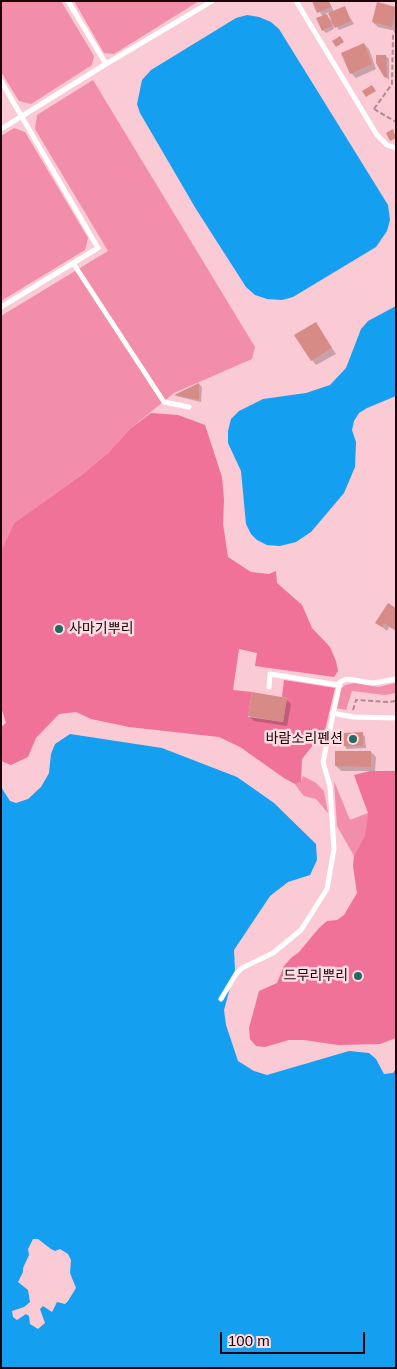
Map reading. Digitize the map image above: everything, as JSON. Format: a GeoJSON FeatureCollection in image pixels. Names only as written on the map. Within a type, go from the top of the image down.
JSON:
{"type":"FeatureCollection","features":[{"type":"Feature","properties":{"kind":"lane"},"geometry":{"type":"LineString","coordinates":[[68,1],[106,64]]}},
{"type":"Feature","properties":{"kind":"lane"},"geometry":{"type":"LineString","coordinates":[[1,129],[212,1]]}},
{"type":"Feature","properties":{"kind":"lane"},"geometry":{"type":"LineString","coordinates":[[296,1],[377,135],[387,145],[396,148]]}},
{"type":"Feature","properties":{"kind":"lane"},"geometry":{"type":"LineString","coordinates":[[1,81],[24,116],[98,248],[1,307]]}},
{"type":"Feature","properties":{"kind":"lane"},"geometry":{"type":"LineString","coordinates":[[73,263],[164,402],[189,407]]}},
{"type":"Feature","properties":{"kind":"lane"},"geometry":{"type":"LineString","coordinates":[[269,687],[270,674],[339,685]]}},
{"type":"Feature","properties":{"kind":"lane"},"geometry":{"type":"LineString","coordinates":[[221,999],[242,968],[273,953],[301,930],[327,889],[334,849],[330,786],[323,762],[339,685],[347,679],[373,683],[396,680]]}},
{"type":"Feature","properties":{"kind":"lane"},"geometry":{"type":"LineString","coordinates":[[332,713],[351,717],[396,718]]}},
{"type":"Feature","properties":{"kind":"path"},"geometry":{"type":"LineString","coordinates":[[364,114],[374,109],[392,84],[393,36],[396,30]]}},
{"type":"Feature","properties":{"kind":"path"},"geometry":{"type":"LineString","coordinates":[[374,109],[396,122]]}},
{"type":"Feature","properties":{"kind":"path"},"geometry":{"type":"LineString","coordinates":[[351,717],[356,700],[396,701]]}},
{"type":"Feature","properties":{"kind":"shaded area"},"geometry":{"type":"Polygon","coordinates":[[[1,1],[61,1],[94,56],[92,65],[31,104],[19,101],[1,72],[1,1]]]}},
{"type":"Feature","properties":{"kind":"shaded area"},"geometry":{"type":"Polygon","coordinates":[[[74,1],[199,1],[114,54],[104,53],[74,1]]]}},
{"type":"Feature","properties":{"kind":"shaded area"},"geometry":{"type":"Polygon","coordinates":[[[93,80],[255,347],[252,359],[174,393],[130,429],[108,453],[83,474],[14,523],[1,551],[1,316],[108,251],[35,129],[37,115],[93,80]]]}},
{"type":"Feature","properties":{"kind":"shaded area"},"geometry":{"type":"Polygon","coordinates":[[[14,128],[25,132],[88,238],[85,250],[1,301],[1,136],[14,128]]]}},
{"type":"Feature","properties":{"kind":"shaded area"},"geometry":{"type":"Polygon","coordinates":[[[151,413],[178,415],[205,425],[222,477],[224,500],[223,524],[228,557],[251,572],[269,574],[276,571],[277,583],[302,605],[312,628],[330,647],[336,661],[338,671],[334,677],[255,666],[257,653],[239,649],[233,690],[252,692],[248,717],[283,722],[287,698],[282,697],[284,680],[335,688],[325,730],[302,759],[301,782],[295,784],[284,778],[240,747],[219,737],[129,727],[91,719],[76,712],[59,714],[36,738],[28,757],[11,765],[1,761],[1,727],[6,723],[1,707],[1,551],[14,523],[83,474],[108,453],[130,429],[151,413]]]}},
{"type":"Feature","properties":{"kind":"shaded area"},"geometry":{"type":"Polygon","coordinates":[[[354,683],[378,687],[396,683],[396,693],[385,695],[352,691],[346,710],[336,708],[341,689],[345,685],[354,683]]]}},
{"type":"Feature","properties":{"kind":"shaded area"},"geometry":{"type":"Polygon","coordinates":[[[370,771],[396,771],[396,1038],[380,1044],[338,1045],[304,1040],[289,1040],[265,1047],[256,1046],[250,1039],[249,1028],[259,991],[277,983],[284,966],[291,958],[299,952],[327,921],[337,920],[344,915],[357,893],[353,866],[354,856],[365,836],[368,813],[354,775],[370,771]]]}},
{"type":"Feature","properties":{"kind":"shaded area"},"geometry":{"type":"Polygon","coordinates":[[[303,776],[316,783],[324,791],[328,813],[316,799],[304,796],[299,790],[295,784],[301,782],[303,776]]]}},
{"type":"Feature","properties":{"kind":"shaded area"},"geometry":{"type":"Polygon","coordinates":[[[334,781],[350,820],[368,813],[366,836],[354,856],[337,826],[334,781]]]}},
{"type":"Feature","properties":{"kind":"water"},"geometry":{"type":"Polygon","coordinates":[[[247,15],[271,22],[279,29],[388,205],[390,220],[387,231],[376,247],[293,297],[282,300],[267,299],[255,295],[246,287],[196,209],[140,113],[137,104],[142,80],[151,70],[236,18],[247,15]]]}},
{"type":"Feature","properties":{"kind":"water"},"geometry":{"type":"Polygon","coordinates":[[[396,306],[396,396],[367,408],[359,413],[354,421],[352,430],[356,442],[355,467],[344,493],[311,532],[296,542],[280,546],[267,545],[257,540],[251,534],[246,524],[241,471],[228,443],[231,419],[239,411],[263,399],[306,393],[330,385],[346,368],[361,329],[368,321],[396,306]]]}},
{"type":"Feature","properties":{"kind":"water"},"geometry":{"type":"Polygon","coordinates":[[[70,734],[162,748],[237,777],[274,803],[316,844],[317,860],[310,875],[288,882],[270,896],[234,950],[235,970],[224,1010],[226,1025],[238,1061],[254,1071],[267,1075],[349,1051],[369,1053],[376,1059],[384,1074],[393,1073],[396,1069],[396,1368],[1,1368],[1,787],[10,801],[16,803],[28,799],[41,787],[49,773],[51,754],[55,744],[70,734]],[[33,1239],[28,1249],[29,1255],[18,1282],[28,1290],[30,1302],[24,1307],[12,1311],[13,1317],[17,1320],[26,1314],[29,1316],[30,1324],[38,1329],[45,1323],[40,1309],[43,1306],[52,1312],[57,1302],[65,1304],[68,1301],[76,1288],[70,1273],[71,1260],[68,1254],[60,1249],[55,1251],[51,1249],[38,1239],[33,1239]]]}},
{"type":"Feature","properties":{"kind":"building"},"geometry":{"type":"Polygon","coordinates":[[[312,1],[329,1],[331,7],[317,13],[312,1]]]}},
{"type":"Feature","properties":{"kind":"building"},"geometry":{"type":"Polygon","coordinates":[[[377,2],[396,7],[392,27],[372,22],[377,2]]]}},
{"type":"Feature","properties":{"kind":"building"},"geometry":{"type":"Polygon","coordinates":[[[345,6],[351,21],[335,28],[328,13],[345,6]]]}},
{"type":"Feature","properties":{"kind":"building"},"geometry":{"type":"Polygon","coordinates":[[[327,14],[332,26],[322,31],[316,18],[327,14]]]}},
{"type":"Feature","properties":{"kind":"building"},"geometry":{"type":"Polygon","coordinates":[[[340,36],[344,42],[336,47],[332,41],[340,36]]]}},
{"type":"Feature","properties":{"kind":"building"},"geometry":{"type":"Polygon","coordinates":[[[364,43],[372,64],[350,74],[341,53],[364,43]]]}},
{"type":"Feature","properties":{"kind":"building"},"geometry":{"type":"Polygon","coordinates":[[[376,55],[386,55],[387,78],[384,77],[376,63],[376,55]]]}},
{"type":"Feature","properties":{"kind":"building"},"geometry":{"type":"Polygon","coordinates":[[[372,85],[376,91],[366,97],[362,91],[372,85]]]}},
{"type":"Feature","properties":{"kind":"building"},"geometry":{"type":"Polygon","coordinates":[[[393,129],[396,138],[390,141],[386,133],[393,129]]]}},
{"type":"Feature","properties":{"kind":"building"},"geometry":{"type":"Polygon","coordinates":[[[316,322],[332,348],[311,361],[294,335],[316,322]]]}},
{"type":"Feature","properties":{"kind":"building"},"geometry":{"type":"Polygon","coordinates":[[[199,383],[199,400],[174,395],[199,383]]]}},
{"type":"Feature","properties":{"kind":"building"},"geometry":{"type":"Polygon","coordinates":[[[388,603],[396,608],[396,630],[384,623],[382,627],[375,623],[388,603]]]}},
{"type":"Feature","properties":{"kind":"building"},"geometry":{"type":"Polygon","coordinates":[[[252,692],[287,698],[283,722],[248,716],[252,692]]]}},
{"type":"Feature","properties":{"kind":"building","name":"바람소리펜션"},"geometry":{"type":"Polygon","coordinates":[[[363,732],[363,746],[343,746],[342,733],[363,732]]]}},
{"type":"Feature","properties":{"kind":"building"},"geometry":{"type":"Polygon","coordinates":[[[335,751],[371,751],[371,767],[335,766],[335,751]]]}},
{"type":"Feature","properties":{"kind":"place","name":"사마기뿌리"},"geometry":{"type":"Point","coordinates":[59,629]}},
{"type":"Feature","properties":{"kind":"place","name":"바람소리펜션"},"geometry":{"type":"Point","coordinates":[353,739]}},
{"type":"Feature","properties":{"kind":"place","name":"드무리뿌리"},"geometry":{"type":"Point","coordinates":[358,976]}}]}
